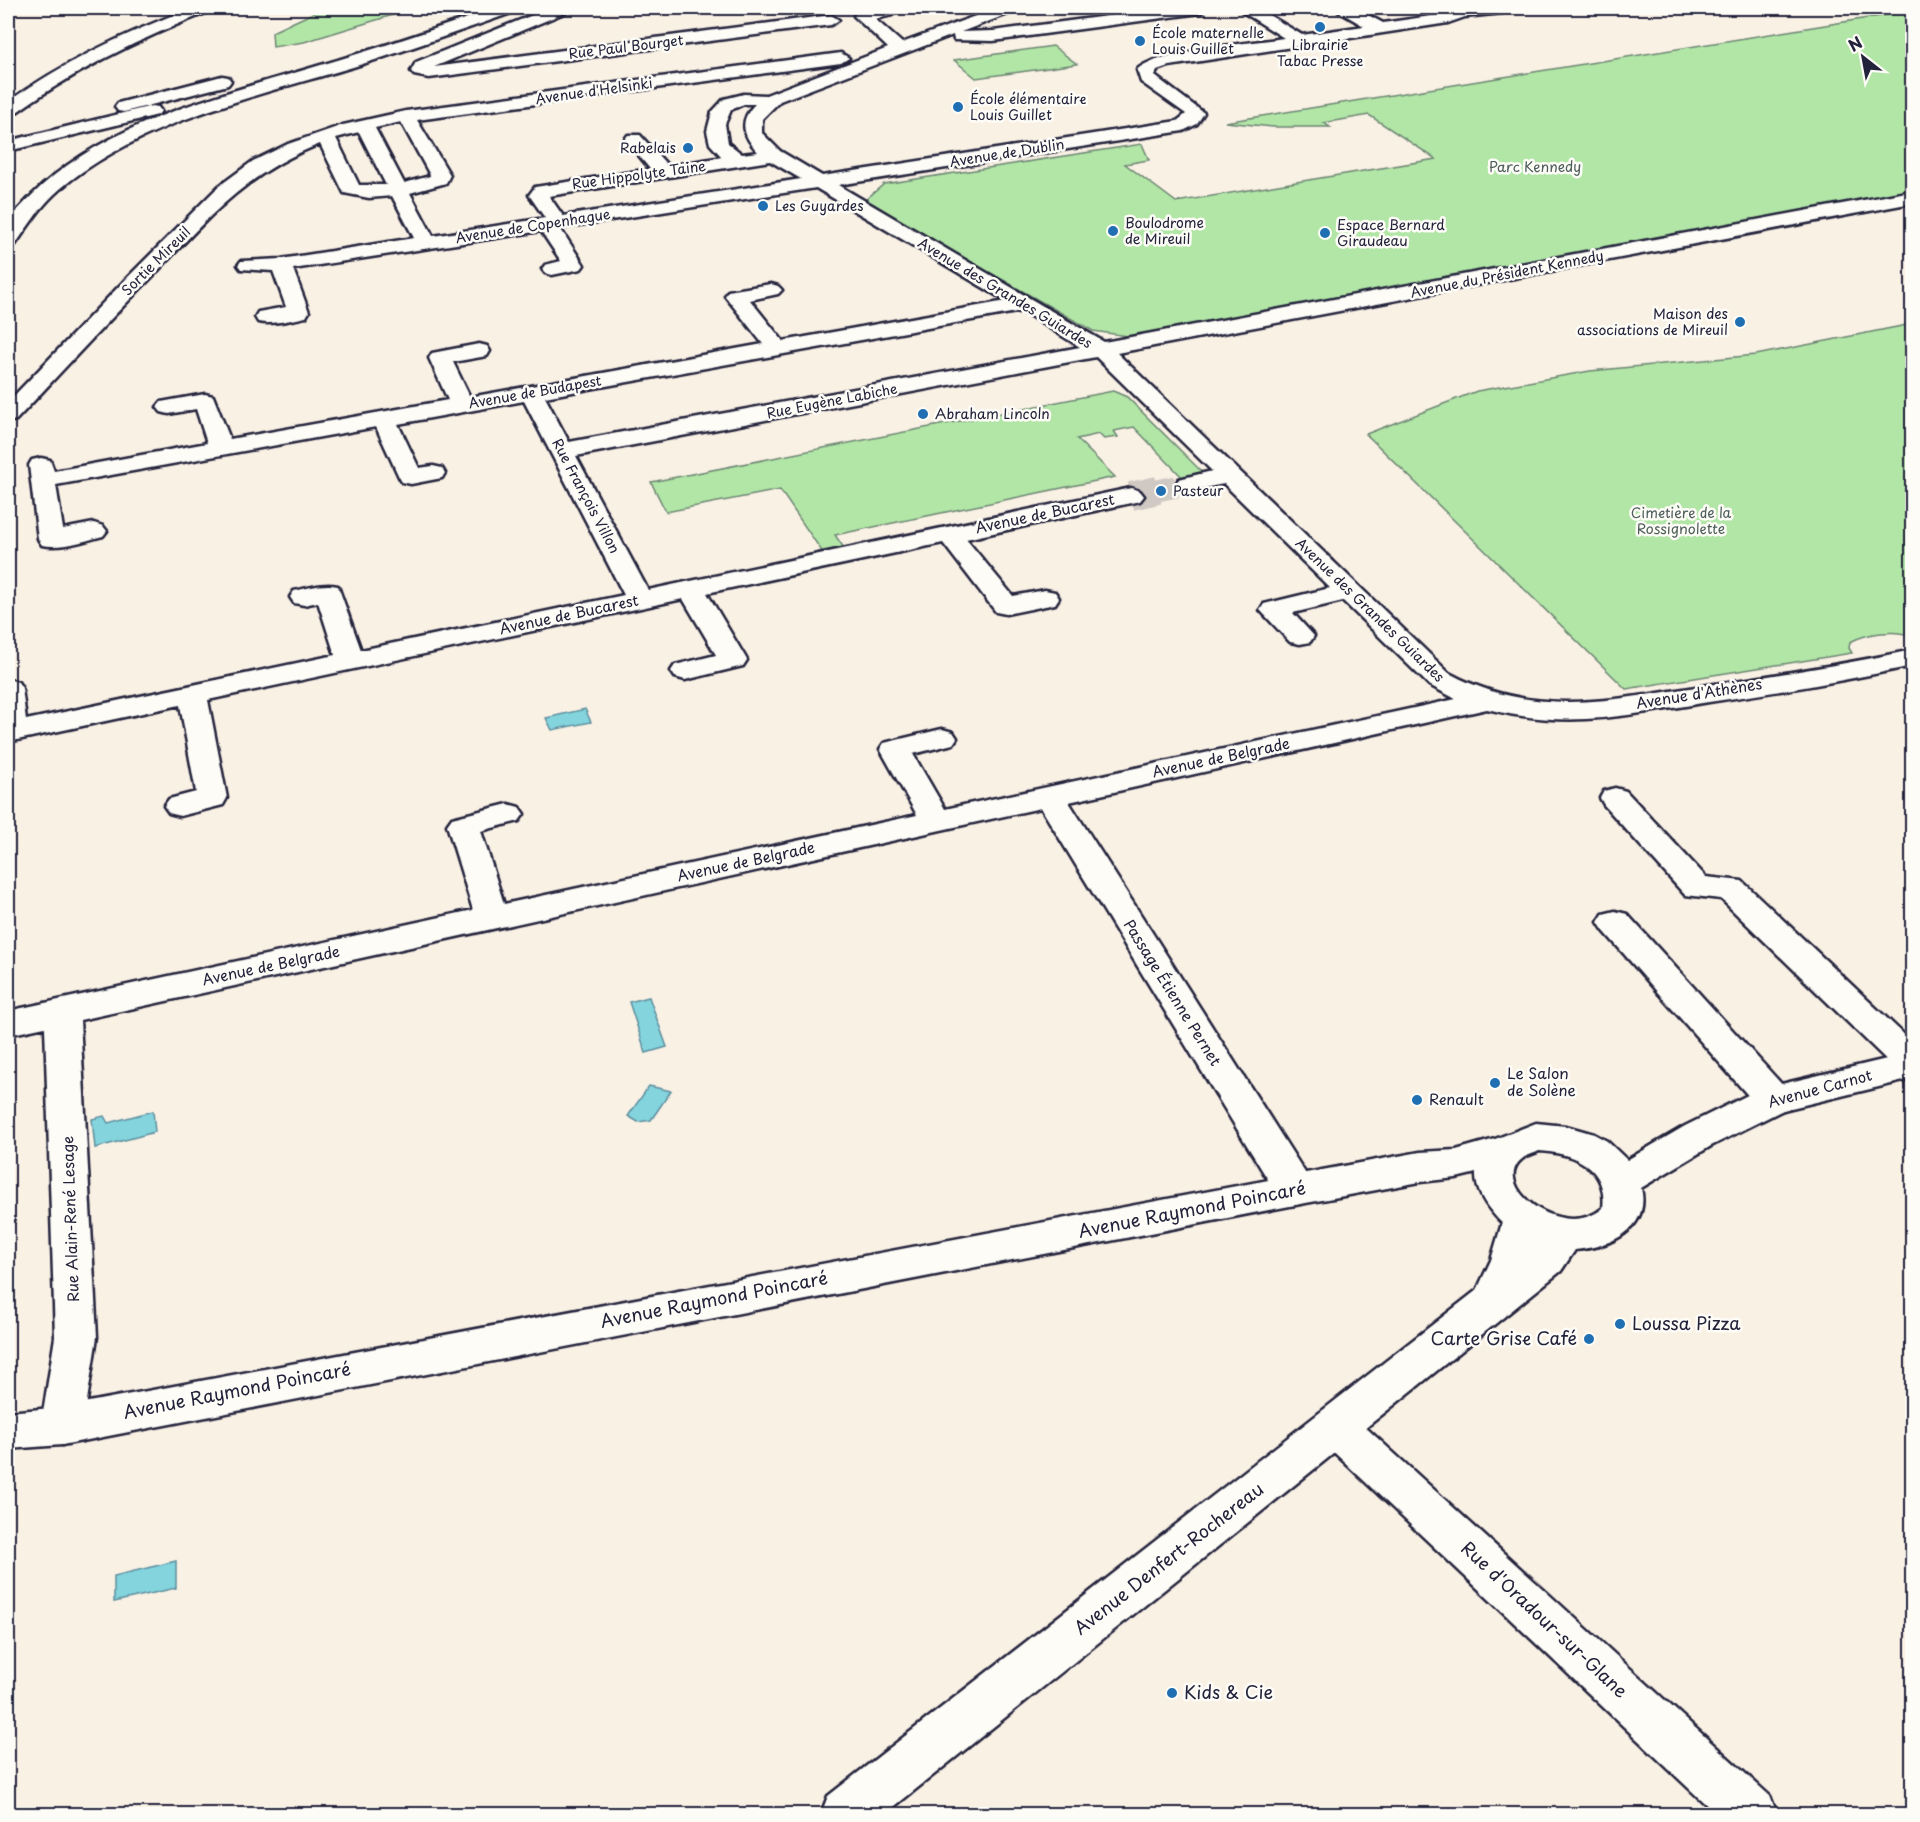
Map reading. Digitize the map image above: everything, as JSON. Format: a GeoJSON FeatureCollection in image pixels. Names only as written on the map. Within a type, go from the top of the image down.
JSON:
{"type":"FeatureCollection","features":[{"type":"Feature","properties":{"kind":"main road"},"geometry":{"type":"LineString","coordinates":[[8,110],[56,76],[104,51],[206,8]]}},
{"type":"Feature","properties":{"kind":"main road"},"geometry":{"type":"LineString","coordinates":[[303,58],[471,8]]}},
{"type":"Feature","properties":{"kind":"main road"},"geometry":{"type":"LineString","coordinates":[[8,146],[221,93],[510,8]]}},
{"type":"Feature","properties":{"kind":"main road"},"geometry":{"type":"LineString","coordinates":[[8,241],[25,214],[50,189],[83,164],[119,143],[210,106],[440,33],[510,8]]}},
{"type":"Feature","properties":{"kind":"main road","name":"Rue Paul Bourget"},"geometry":{"type":"LineString","coordinates":[[563,8],[422,66],[420,71],[429,73],[886,12],[880,8]]}},
{"type":"Feature","properties":{"kind":"main road"},"geometry":{"type":"LineString","coordinates":[[817,8],[831,20]]}},
{"type":"Feature","properties":{"kind":"main road"},"geometry":{"type":"LineString","coordinates":[[738,160],[723,149],[715,133],[716,123],[724,107],[731,102],[755,98],[768,101],[898,48],[1010,8]]}},
{"type":"Feature","properties":{"kind":"main road"},"geometry":{"type":"LineString","coordinates":[[928,37],[993,36],[1200,8]]}},
{"type":"Feature","properties":{"kind":"main road"},"geometry":{"type":"LineString","coordinates":[[1248,8],[1300,41],[1448,18],[1457,10],[1503,8]]}},
{"type":"Feature","properties":{"kind":"main road"},"geometry":{"type":"LineString","coordinates":[[1344,8],[1382,28]]}},
{"type":"Feature","properties":{"kind":"main road"},"geometry":{"type":"LineString","coordinates":[[862,16],[898,48]]}},
{"type":"Feature","properties":{"kind":"main road"},"geometry":{"type":"LineString","coordinates":[[738,33],[773,66]]}},
{"type":"Feature","properties":{"kind":"main road","name":"Avenue de Dublin"},"geometry":{"type":"LineString","coordinates":[[818,182],[1177,127],[1194,118],[1195,113],[1148,78],[1146,70],[1150,66],[1166,61],[1300,41]]}},
{"type":"Feature","properties":{"kind":"main road","name":"Avenue d'Helsinki"},"geometry":{"type":"LineString","coordinates":[[326,136],[406,116],[839,58],[863,62]]}},
{"type":"Feature","properties":{"kind":"main road"},"geometry":{"type":"LineString","coordinates":[[8,134],[235,78]]}},
{"type":"Feature","properties":{"kind":"main road","name":"Avenue des Grandes Guiardes"},"geometry":{"type":"LineString","coordinates":[[768,101],[757,113],[752,129],[753,136],[759,145],[1101,350],[1439,679],[1457,690],[1485,700]]}},
{"type":"Feature","properties":{"kind":"main road"},"geometry":{"type":"LineString","coordinates":[[326,136],[351,189],[365,193],[431,183],[439,179],[440,175],[406,116]]}},
{"type":"Feature","properties":{"kind":"main road"},"geometry":{"type":"LineString","coordinates":[[365,126],[426,242]]}},
{"type":"Feature","properties":{"kind":"main road","name":"Sortie Mireuil"},"geometry":{"type":"LineString","coordinates":[[8,415],[125,291],[222,196],[257,167],[292,148],[326,136]]}},
{"type":"Feature","properties":{"kind":"main road"},"geometry":{"type":"LineString","coordinates":[[634,140],[663,172]]}},
{"type":"Feature","properties":{"kind":"main road","name":"Rue Hippolyte Taine"},"geometry":{"type":"LineString","coordinates":[[552,223],[539,195],[542,191],[773,155]]}},
{"type":"Feature","properties":{"kind":"main road","name":"Avenue de Copenhague"},"geometry":{"type":"LineString","coordinates":[[248,265],[280,265],[818,182]]}},
{"type":"Feature","properties":{"kind":"main road","name":"Avenue du Président Kennedy"},"geometry":{"type":"LineString","coordinates":[[1101,350],[1912,197]]}},
{"type":"Feature","properties":{"kind":"main road"},"geometry":{"type":"LineString","coordinates":[[552,223],[574,265],[552,269]]}},
{"type":"Feature","properties":{"kind":"main road"},"geometry":{"type":"LineString","coordinates":[[266,317],[298,312],[280,265]]}},
{"type":"Feature","properties":{"kind":"main road"},"geometry":{"type":"LineString","coordinates":[[771,290],[736,296],[777,348]]}},
{"type":"Feature","properties":{"kind":"main road","name":"Avenue de Budapest"},"geometry":{"type":"LineString","coordinates":[[94,531],[51,539],[42,473],[221,448],[1026,304]]}},
{"type":"Feature","properties":{"kind":"main road","name":"Rue Eugène Labiche"},"geometry":{"type":"LineString","coordinates":[[562,451],[1101,350]]}},
{"type":"Feature","properties":{"kind":"main road"},"geometry":{"type":"LineString","coordinates":[[462,405],[440,358],[480,351]]}},
{"type":"Feature","properties":{"kind":"main road","name":"Rue François Villon"},"geometry":{"type":"LineString","coordinates":[[531,392],[640,600]]}},
{"type":"Feature","properties":{"kind":"main road"},"geometry":{"type":"LineString","coordinates":[[169,407],[205,401],[221,448]]}},
{"type":"Feature","properties":{"kind":"main road"},"geometry":{"type":"LineString","coordinates":[[384,418],[411,477],[433,473]]}},
{"type":"Feature","properties":{"kind":"main road"},"geometry":{"type":"LineString","coordinates":[[1188,484],[1229,475]]}},
{"type":"Feature","properties":{"kind":"main road","name":"Avenue de Bucarest"},"geometry":{"type":"LineString","coordinates":[[10,733],[1131,496]]}},
{"type":"Feature","properties":{"kind":"main road"},"geometry":{"type":"LineString","coordinates":[[949,534],[1006,606],[1045,598]]}},
{"type":"Feature","properties":{"kind":"main road"},"geometry":{"type":"LineString","coordinates":[[685,670],[733,660],[691,589]]}},
{"type":"Feature","properties":{"kind":"main road"},"geometry":{"type":"LineString","coordinates":[[1300,636],[1274,610],[1350,591]]}},
{"type":"Feature","properties":{"kind":"main road"},"geometry":{"type":"LineString","coordinates":[[304,597],[328,592],[351,661]]}},
{"type":"Feature","properties":{"kind":"main road","name":"Avenue d'Athènes"},"geometry":{"type":"LineString","coordinates":[[1485,700],[1519,708],[1562,712],[1602,709],[1907,665]]}},
{"type":"Feature","properties":{"kind":"main road"},"geometry":{"type":"LineString","coordinates":[[8,688],[10,733]]}},
{"type":"Feature","properties":{"kind":"main road"},"geometry":{"type":"LineString","coordinates":[[180,806],[212,798],[192,694]]}},
{"type":"Feature","properties":{"kind":"main road","name":"Avenue de Belgrade"},"geometry":{"type":"LineString","coordinates":[[8,1023],[1485,700]]}},
{"type":"Feature","properties":{"kind":"main road"},"geometry":{"type":"LineString","coordinates":[[936,820],[895,749],[942,738]]}},
{"type":"Feature","properties":{"kind":"main road","name":"Passage Étienne Pernet"},"geometry":{"type":"LineString","coordinates":[[1049,795],[1295,1190]]}},
{"type":"Feature","properties":{"kind":"main road"},"geometry":{"type":"LineString","coordinates":[[1615,798],[1697,887],[1730,889],[1912,1065]]}},
{"type":"Feature","properties":{"kind":"main road"},"geometry":{"type":"LineString","coordinates":[[492,918],[463,825],[508,814]]}},
{"type":"Feature","properties":{"kind":"main road"},"geometry":{"type":"LineString","coordinates":[[1615,922],[1773,1099]]}},
{"type":"Feature","properties":{"kind":"main road","name":"Rue Alain-René Lesage"},"geometry":{"type":"LineString","coordinates":[[62,1011],[76,1336],[62,1425]]}},
{"type":"Feature","properties":{"kind":"main road","name":"Avenue Carnot"},"geometry":{"type":"LineString","coordinates":[[1621,1182],[1698,1136],[1773,1099],[1912,1065]]}},
{"type":"Feature","properties":{"kind":"main road","name":"Avenue Carnot"},"geometry":{"type":"LineString","coordinates":[[1593,1150],[1635,1149],[1698,1136]]}},
{"type":"Feature","properties":{"kind":"main road"},"geometry":{"type":"LineString","coordinates":[[1536,1137],[1556,1137],[1593,1150],[1610,1165],[1621,1182],[1625,1197],[1621,1212],[1610,1224],[1594,1233],[1564,1235],[1542,1230],[1510,1206],[1494,1177],[1497,1162],[1506,1150],[1519,1142],[1536,1137]]}},
{"type":"Feature","properties":{"kind":"main road","name":"Avenue Raymond Poincaré"},"geometry":{"type":"LineString","coordinates":[[8,1431],[62,1425],[1295,1190],[1420,1167],[1456,1164],[1506,1150]]}},
{"type":"Feature","properties":{"kind":"main road","name":"Avenue Raymond Poincaré"},"geometry":{"type":"LineString","coordinates":[[1420,1167],[1510,1206]]}},
{"type":"Feature","properties":{"kind":"main road","name":"Avenue Denfert-Rochereau"},"geometry":{"type":"LineString","coordinates":[[1490,1303],[1508,1274],[1516,1249],[1510,1206]]}},
{"type":"Feature","properties":{"kind":"main road","name":"Avenue Denfert-Rochereau"},"geometry":{"type":"LineString","coordinates":[[846,1815],[1547,1260],[1564,1235]]}},
{"type":"Feature","properties":{"kind":"main road","name":"Rue d'Oradour-sur-Glane"},"geometry":{"type":"LineString","coordinates":[[1336,1427],[1745,1812]]}},
{"type":"Feature","properties":{"kind":"green space"},"geometry":{"type":"Polygon","coordinates":[[[324,8],[416,8],[304,42],[273,47],[272,32],[324,8]]]}},
{"type":"Feature","properties":{"kind":"green space","name":"Parc Kennedy"},"geometry":{"type":"Polygon","coordinates":[[[1912,11],[1912,191],[1135,337],[1093,331],[864,201],[884,184],[1142,144],[1149,160],[1125,164],[1176,202],[1436,159],[1369,115],[1324,123],[1330,127],[1273,127],[1225,122],[1912,11]]]}},
{"type":"Feature","properties":{"kind":"green space"},"geometry":{"type":"Polygon","coordinates":[[[1053,46],[1077,64],[976,78],[954,60],[1053,46]]]}},
{"type":"Feature","properties":{"kind":"green space","name":"Cimetière de la Rossignolette"},"geometry":{"type":"Polygon","coordinates":[[[1912,324],[1912,636],[1889,632],[1864,636],[1850,642],[1849,648],[1852,653],[1626,689],[1366,434],[1477,391],[1590,371],[1756,355],[1912,324]]]}},
{"type":"Feature","properties":{"kind":"green space"},"geometry":{"type":"Polygon","coordinates":[[[1113,391],[1127,397],[1202,472],[1182,477],[1134,427],[1114,431],[1118,437],[1104,439],[1099,434],[1077,439],[1115,477],[835,535],[844,548],[823,553],[780,490],[666,512],[651,482],[1113,391]]]}},
{"type":"Feature","properties":{"kind":"water"},"geometry":{"type":"Polygon","coordinates":[[[585,709],[591,722],[552,730],[546,718],[585,709]]]}},
{"type":"Feature","properties":{"kind":"water"},"geometry":{"type":"Polygon","coordinates":[[[649,997],[667,1047],[646,1053],[629,1002],[649,997]]]}},
{"type":"Feature","properties":{"kind":"water"},"geometry":{"type":"Polygon","coordinates":[[[649,1086],[671,1091],[651,1120],[638,1122],[628,1116],[649,1086]]]}},
{"type":"Feature","properties":{"kind":"water"},"geometry":{"type":"Polygon","coordinates":[[[153,1111],[155,1132],[95,1148],[92,1119],[104,1116],[108,1123],[153,1111]]]}},
{"type":"Feature","properties":{"kind":"water"},"geometry":{"type":"Polygon","coordinates":[[[176,1561],[176,1588],[114,1602],[114,1576],[176,1561]]]}},
{"type":"Feature","properties":{"kind":"tunnel"},"geometry":{"type":"LineString","coordinates":[[1155,491],[1188,484]]}},
{"type":"Feature","properties":{"kind":"tunnel"},"geometry":{"type":"LineString","coordinates":[[1131,496],[1162,489]]}},
{"type":"Feature","properties":{"kind":"place","name":"Librairie Tabac Presse"},"geometry":{"type":"Point","coordinates":[1320,27]}},
{"type":"Feature","properties":{"kind":"place","name":"École maternelle Louis Guillet"},"geometry":{"type":"Point","coordinates":[1140,41]}},
{"type":"Feature","properties":{"kind":"place","name":"École élémentaire Louis Guillet"},"geometry":{"type":"Point","coordinates":[958,107]}},
{"type":"Feature","properties":{"kind":"place","name":"Rabelais"},"geometry":{"type":"Point","coordinates":[688,148]}},
{"type":"Feature","properties":{"kind":"place","name":"Les Guyardes"},"geometry":{"type":"Point","coordinates":[763,206]}},
{"type":"Feature","properties":{"kind":"place","name":"Boulodrome de Mireuil"},"geometry":{"type":"Point","coordinates":[1113,231]}},
{"type":"Feature","properties":{"kind":"place","name":"Espace Bernard Giraudeau"},"geometry":{"type":"Point","coordinates":[1325,233]}},
{"type":"Feature","properties":{"kind":"place","name":"Maison des associations de Mireuil"},"geometry":{"type":"Point","coordinates":[1740,322]}},
{"type":"Feature","properties":{"kind":"place","name":"Abraham Lincoln"},"geometry":{"type":"Point","coordinates":[923,414]}},
{"type":"Feature","properties":{"kind":"place","name":"Pasteur"},"geometry":{"type":"Point","coordinates":[1161,491]}},
{"type":"Feature","properties":{"kind":"place","name":"Le Salon de Solène"},"geometry":{"type":"Point","coordinates":[1495,1083]}},
{"type":"Feature","properties":{"kind":"place","name":"Renault"},"geometry":{"type":"Point","coordinates":[1417,1100]}},
{"type":"Feature","properties":{"kind":"place","name":"Loussa Pizza"},"geometry":{"type":"Point","coordinates":[1620,1324]}},
{"type":"Feature","properties":{"kind":"place","name":"Carte Grise Café"},"geometry":{"type":"Point","coordinates":[1589,1339]}},
{"type":"Feature","properties":{"kind":"place","name":"Kids & Cie"},"geometry":{"type":"Point","coordinates":[1172,1693]}}]}
